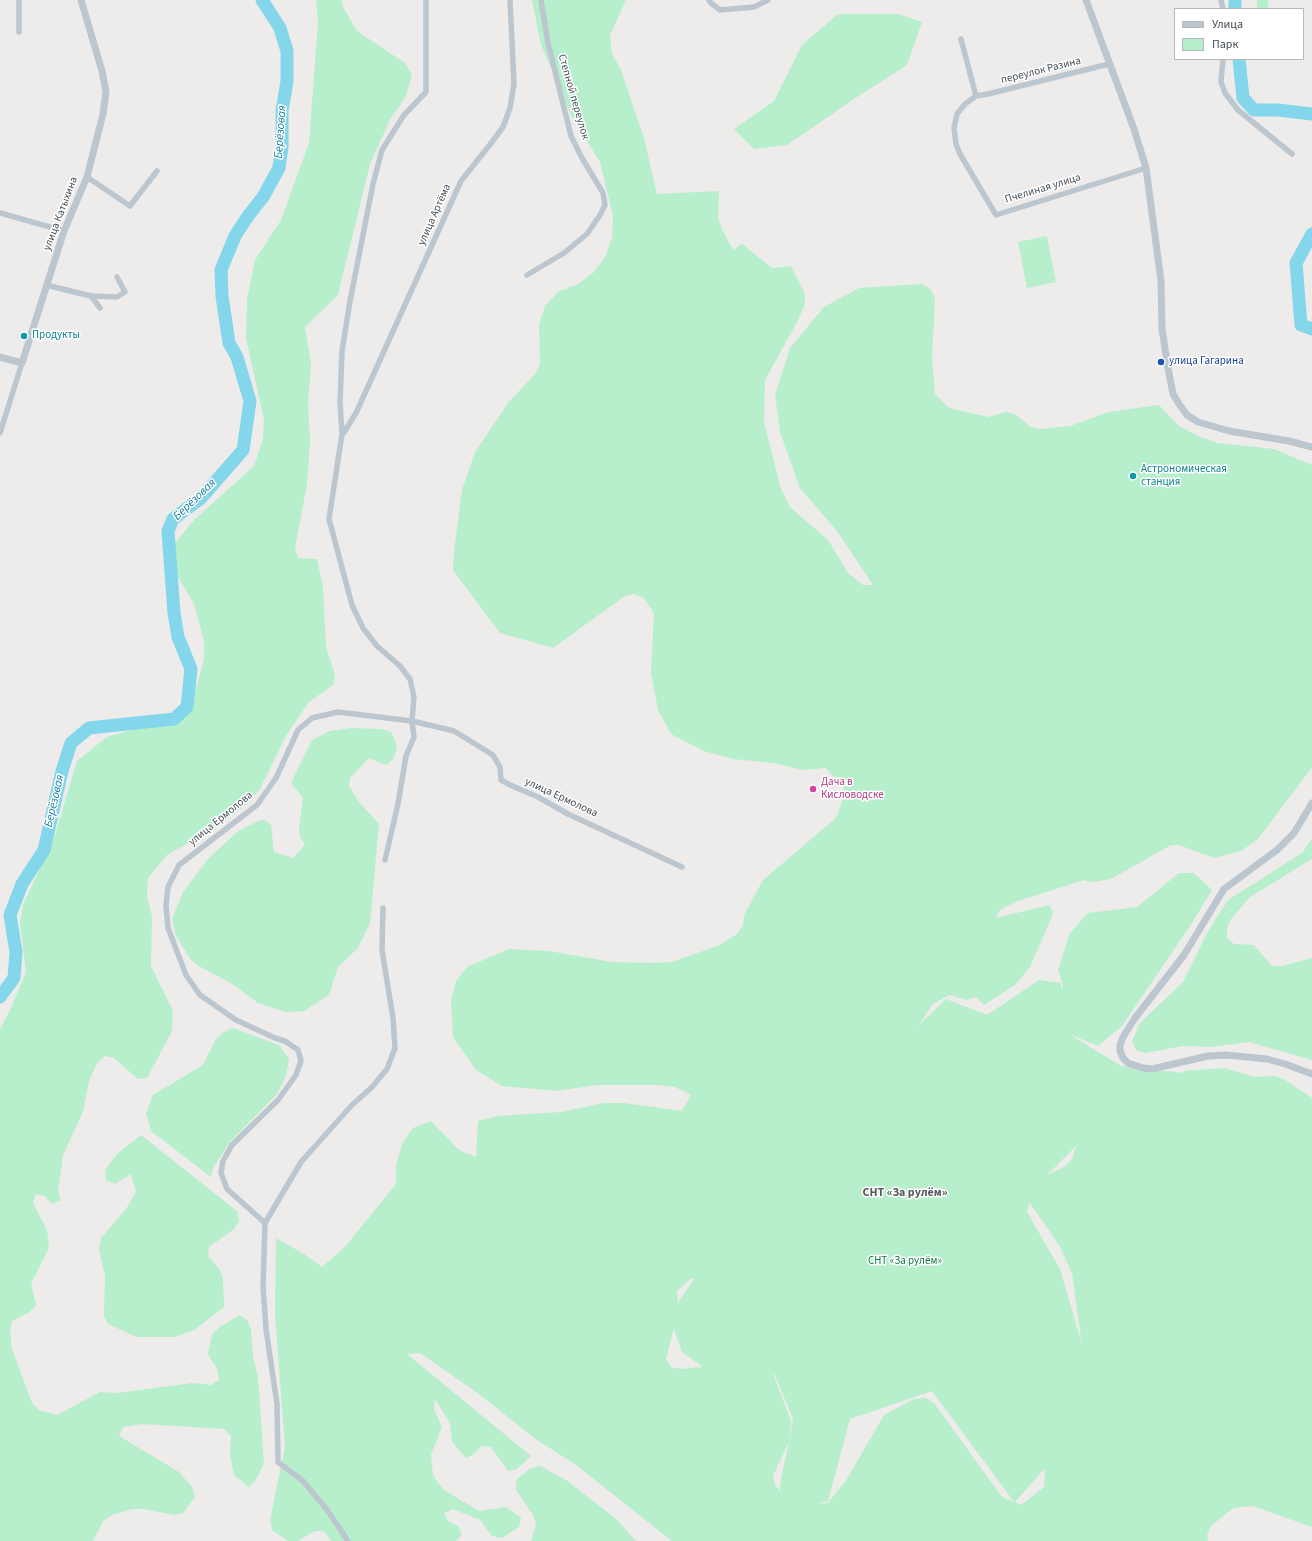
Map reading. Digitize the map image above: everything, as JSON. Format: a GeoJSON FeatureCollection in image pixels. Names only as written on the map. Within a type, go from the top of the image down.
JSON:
{"type":"FeatureCollection","features":[{"type":"Feature","properties":{"kind":"street"},"geometry":{"type":"LineString","coordinates":[[19,0],[19,32]]}},
{"type":"Feature","properties":{"kind":"street","name":"улица Катыхина"},"geometry":{"type":"LineString","coordinates":[[0,433],[64,231],[87,177],[104,114],[106,92],[102,71],[81,0]]}},
{"type":"Feature","properties":{"kind":"street"},"geometry":{"type":"LineString","coordinates":[[385,860],[398,804],[406,756],[414,737],[412,721],[414,697],[410,679],[400,666],[377,646],[363,628],[352,605],[329,519],[342,434],[340,403],[342,351],[350,301],[373,184],[382,150],[404,115],[426,92],[426,0]]}},
{"type":"Feature","properties":{"kind":"street","name":"улица Артёма"},"geometry":{"type":"LineString","coordinates":[[342,434],[356,413],[461,181],[503,127],[510,108],[514,84],[510,0]]}},
{"type":"Feature","properties":{"kind":"street","name":"Степной переулок"},"geometry":{"type":"LineString","coordinates":[[527,275],[564,253],[587,234],[605,205],[603,193],[571,136],[548,44],[541,0]]}},
{"type":"Feature","properties":{"kind":"street"},"geometry":{"type":"LineString","coordinates":[[709,0],[720,10],[754,7],[768,0]]}},
{"type":"Feature","properties":{"kind":"street"},"geometry":{"type":"LineString","coordinates":[[1086,0],[1134,129],[1146,168],[1161,280],[1162,329],[1173,394],[1187,415],[1198,422],[1229,431],[1289,441],[1312,447]]}},
{"type":"Feature","properties":{"kind":"street"},"geometry":{"type":"LineString","coordinates":[[961,39],[976,96]]}},
{"type":"Feature","properties":{"kind":"street"},"geometry":{"type":"LineString","coordinates":[[1223,60],[1221,82],[1225,93],[1238,110],[1292,154]]}},
{"type":"Feature","properties":{"kind":"street","name":"переулок Разина"},"geometry":{"type":"LineString","coordinates":[[976,96],[1109,64]]}},
{"type":"Feature","properties":{"kind":"street","name":"Пчелиная улица"},"geometry":{"type":"LineString","coordinates":[[976,96],[965,104],[957,114],[954,128],[956,144],[960,154],[996,214],[1146,168]]}},
{"type":"Feature","properties":{"kind":"street"},"geometry":{"type":"LineString","coordinates":[[87,177],[130,206],[157,171]]}},
{"type":"Feature","properties":{"kind":"street"},"geometry":{"type":"LineString","coordinates":[[0,213],[64,231]]}},
{"type":"Feature","properties":{"kind":"street"},"geometry":{"type":"LineString","coordinates":[[46,285],[92,296],[118,297],[125,292],[117,277]]}},
{"type":"Feature","properties":{"kind":"street"},"geometry":{"type":"LineString","coordinates":[[92,296],[100,308]]}},
{"type":"Feature","properties":{"kind":"street"},"geometry":{"type":"LineString","coordinates":[[0,357],[22,363]]}},
{"type":"Feature","properties":{"kind":"street","name":"улица Ермолова"},"geometry":{"type":"LineString","coordinates":[[265,1224],[227,1189],[221,1173],[223,1161],[232,1145],[278,1100],[296,1075],[301,1061],[298,1050],[285,1040],[275,1038],[236,1020],[200,995],[186,975],[168,928],[166,906],[168,887],[179,865],[257,805],[276,778],[298,730],[312,718],[338,712],[412,721],[454,731],[493,755],[500,766],[501,780],[538,797],[568,814],[682,867]]}},
{"type":"Feature","properties":{"kind":"street"},"geometry":{"type":"LineString","coordinates":[[1312,803],[1294,833],[1277,850],[1224,889],[1184,955],[1135,1018],[1123,1037],[1120,1045],[1120,1051],[1123,1058],[1128,1063],[1143,1068],[1152,1068],[1208,1056],[1226,1055],[1273,1061],[1312,1074]]}},
{"type":"Feature","properties":{"kind":"street"},"geometry":{"type":"LineString","coordinates":[[348,1541],[328,1512],[303,1482],[278,1462],[276,1404],[266,1329],[263,1286],[265,1224],[301,1162],[352,1105],[372,1087],[387,1069],[395,1048],[394,1018],[382,950],[383,908]]}},
{"type":"Feature","properties":{"kind":"green space"},"geometry":{"type":"Polygon","coordinates":[[[316,0],[342,0],[343,7],[357,31],[405,63],[412,74],[406,96],[390,120],[370,164],[338,295],[305,327],[311,364],[308,402],[310,442],[307,484],[295,549],[298,558],[317,559],[323,588],[326,647],[335,675],[333,685],[309,702],[287,734],[260,789],[247,804],[220,825],[167,855],[148,878],[147,897],[152,916],[151,966],[173,1011],[172,1031],[147,1078],[138,1079],[114,1058],[105,1056],[97,1063],[89,1081],[83,1112],[63,1155],[58,1192],[61,1200],[52,1204],[45,1196],[36,1194],[33,1203],[47,1230],[49,1248],[31,1284],[36,1305],[30,1312],[12,1321],[10,1330],[12,1349],[32,1403],[39,1410],[57,1415],[100,1392],[118,1393],[192,1383],[211,1385],[219,1380],[218,1371],[208,1354],[212,1335],[218,1328],[240,1315],[247,1320],[251,1329],[253,1357],[258,1377],[264,1464],[255,1481],[249,1487],[234,1475],[230,1455],[231,1436],[224,1429],[142,1424],[123,1427],[119,1436],[179,1472],[192,1487],[195,1497],[183,1513],[174,1515],[144,1509],[132,1509],[112,1515],[103,1521],[93,1541],[0,1541],[0,1029],[10,1010],[26,972],[20,923],[23,905],[55,835],[77,761],[107,737],[135,729],[171,725],[187,714],[191,706],[204,660],[204,641],[194,604],[175,572],[175,543],[194,520],[254,466],[263,439],[264,420],[246,338],[247,300],[255,260],[281,220],[309,143],[318,22],[316,0]]]}},
{"type":"Feature","properties":{"kind":"green space"},"geometry":{"type":"Polygon","coordinates":[[[532,0],[626,0],[610,35],[612,54],[621,70],[644,138],[657,194],[719,191],[718,218],[733,250],[742,244],[772,268],[791,266],[805,294],[805,304],[797,322],[765,380],[764,422],[781,489],[790,507],[828,540],[848,573],[863,585],[873,585],[837,531],[800,488],[780,432],[775,395],[790,348],[824,307],[859,288],[922,284],[930,289],[935,298],[932,358],[935,394],[949,408],[988,417],[1006,412],[1016,415],[1031,427],[1040,429],[1070,426],[1109,412],[1159,405],[1179,426],[1198,436],[1218,443],[1274,449],[1312,465],[1312,767],[1310,770],[1258,839],[1241,851],[1214,858],[1179,845],[1171,845],[1111,879],[1093,882],[1084,880],[1018,901],[1000,910],[995,918],[1050,905],[1053,914],[1030,967],[1016,984],[984,1005],[976,997],[967,1000],[949,995],[932,1005],[915,1031],[921,1023],[946,999],[987,1015],[1039,980],[1061,983],[1061,989],[1063,985],[1058,970],[1070,933],[1088,913],[1137,907],[1179,873],[1194,873],[1212,890],[1192,923],[1122,1026],[1098,1046],[1069,1034],[1121,1066],[1185,1073],[1184,1071],[1225,1068],[1254,1077],[1275,1076],[1285,1080],[1312,1098],[1312,1527],[1253,1506],[1233,1508],[1211,1526],[1207,1535],[1208,1541],[672,1541],[576,1465],[534,1438],[479,1394],[420,1353],[407,1354],[531,1456],[517,1469],[508,1471],[491,1447],[481,1446],[474,1454],[466,1458],[452,1442],[450,1423],[435,1399],[434,1409],[442,1427],[431,1455],[433,1475],[444,1490],[479,1511],[506,1507],[521,1518],[519,1527],[502,1538],[492,1536],[480,1520],[453,1509],[444,1513],[449,1522],[458,1526],[462,1534],[456,1541],[331,1541],[324,1531],[315,1531],[298,1541],[288,1541],[272,1530],[270,1520],[285,1447],[275,1315],[276,1238],[304,1254],[322,1267],[345,1247],[396,1184],[396,1166],[402,1144],[413,1128],[431,1121],[459,1150],[476,1157],[478,1121],[498,1116],[561,1112],[604,1103],[624,1103],[682,1111],[691,1095],[675,1087],[656,1085],[597,1085],[557,1091],[502,1086],[476,1070],[453,1037],[451,1000],[456,981],[467,967],[509,949],[549,951],[612,962],[652,963],[672,962],[720,945],[737,934],[743,925],[744,915],[763,880],[836,818],[843,799],[844,788],[826,768],[803,770],[773,763],[733,759],[704,751],[671,734],[658,710],[651,673],[654,613],[643,597],[634,594],[625,596],[553,648],[500,633],[453,570],[462,490],[475,452],[508,403],[535,374],[540,364],[539,325],[545,306],[558,292],[578,284],[593,273],[605,257],[612,238],[613,216],[600,162],[571,115],[541,45],[532,0]],[[1078,1144],[1047,1175],[1064,1167],[1072,1159],[1078,1144]],[[1029,1202],[1027,1212],[1060,1269],[1082,1345],[1072,1273],[1059,1245],[1029,1202]],[[695,1278],[690,1279],[677,1291],[678,1307],[679,1301],[695,1278]],[[676,1320],[666,1359],[671,1367],[681,1369],[703,1367],[682,1352],[674,1329],[676,1320]],[[773,1374],[791,1421],[789,1441],[793,1419],[775,1375],[773,1374]],[[932,1391],[850,1419],[828,1501],[818,1504],[828,1503],[847,1479],[884,1415],[914,1399],[925,1398],[934,1403],[1002,1497],[1014,1502],[932,1391]],[[789,1441],[773,1476],[775,1485],[780,1491],[780,1484],[789,1441]],[[1045,1468],[1015,1502],[1021,1505],[1044,1487],[1045,1468]]]}},
{"type":"Feature","properties":{"kind":"green space"},"geometry":{"type":"Polygon","coordinates":[[[1257,0],[1270,0],[1268,2],[1268,8],[1257,8],[1257,0]]]}},
{"type":"Feature","properties":{"kind":"green space"},"geometry":{"type":"Polygon","coordinates":[[[838,14],[898,14],[922,22],[907,65],[787,145],[754,149],[734,129],[774,101],[802,45],[838,14]]]}},
{"type":"Feature","properties":{"kind":"green space"},"geometry":{"type":"Polygon","coordinates":[[[1047,236],[1056,282],[1027,288],[1018,242],[1047,236]]]}},
{"type":"Feature","properties":{"kind":"green space"},"geometry":{"type":"Polygon","coordinates":[[[351,728],[381,729],[391,732],[397,749],[393,759],[386,765],[369,758],[350,778],[349,786],[359,802],[379,824],[370,923],[358,948],[338,967],[329,995],[304,1011],[286,1012],[258,1003],[234,985],[191,960],[176,936],[172,919],[183,892],[208,859],[238,831],[263,819],[271,825],[274,852],[293,858],[305,845],[300,837],[299,827],[303,798],[291,783],[312,740],[330,731],[351,728]]]}},
{"type":"Feature","properties":{"kind":"green space"},"geometry":{"type":"Polygon","coordinates":[[[1312,839],[1312,859],[1250,897],[1231,919],[1227,928],[1227,938],[1234,944],[1254,945],[1272,966],[1282,966],[1312,958],[1312,1060],[1249,1042],[1212,1047],[1183,1046],[1145,1053],[1136,1050],[1132,1041],[1140,1023],[1183,982],[1207,933],[1228,900],[1302,853],[1312,839]]]}},
{"type":"Feature","properties":{"kind":"green space"},"geometry":{"type":"Polygon","coordinates":[[[233,1028],[279,1045],[289,1059],[286,1076],[277,1094],[230,1142],[213,1168],[211,1177],[151,1131],[146,1113],[153,1095],[203,1065],[216,1039],[224,1032],[233,1028]]]}},
{"type":"Feature","properties":{"kind":"green space"},"geometry":{"type":"Polygon","coordinates":[[[141,1135],[238,1212],[239,1221],[234,1229],[209,1247],[208,1256],[220,1270],[223,1279],[224,1307],[194,1330],[175,1337],[136,1337],[108,1324],[104,1316],[105,1276],[99,1249],[101,1238],[126,1209],[136,1192],[131,1174],[115,1184],[106,1180],[105,1170],[117,1154],[141,1135]]]}},
{"type":"Feature","properties":{"kind":"green space"},"geometry":{"type":"Polygon","coordinates":[[[540,1466],[566,1480],[616,1519],[636,1541],[531,1541],[536,1525],[533,1515],[516,1490],[516,1480],[531,1468],[540,1466]]]}},
{"type":"Feature","properties":{"kind":"waterway","name":"Берёзовая"},"geometry":{"type":"LineString","coordinates":[[0,997],[14,978],[16,952],[10,915],[22,884],[44,850],[62,771],[71,743],[89,728],[174,719],[187,707],[191,669],[178,637],[174,613],[168,531],[173,519],[201,498],[243,450],[250,401],[237,357],[229,343],[222,296],[221,270],[235,236],[263,197],[279,168],[282,147],[282,111],[287,81],[287,51],[280,28],[262,0]]}},
{"type":"Feature","properties":{"kind":"waterway"},"geometry":{"type":"LineString","coordinates":[[1235,0],[1235,8]]}},
{"type":"Feature","properties":{"kind":"waterway"},"geometry":{"type":"LineString","coordinates":[[1239,60],[1243,98],[1254,110],[1278,110],[1312,114]]}},
{"type":"Feature","properties":{"kind":"waterway"},"geometry":{"type":"LineString","coordinates":[[1312,234],[1296,263],[1301,325],[1312,329]]}},
{"type":"Feature","properties":{"kind":"place","name":"Продукты"},"geometry":{"type":"Point","coordinates":[24,336]}},
{"type":"Feature","properties":{"kind":"place","name":"улица Гагарина"},"geometry":{"type":"Point","coordinates":[1161,362]}},
{"type":"Feature","properties":{"kind":"place","name":"Астрономическая станция"},"geometry":{"type":"Point","coordinates":[1133,476]}},
{"type":"Feature","properties":{"kind":"place","name":"Дача в Кисловодске"},"geometry":{"type":"Point","coordinates":[813,789]}},
{"type":"Feature","properties":{"kind":"district","name":"СНТ «За рулём»"},"geometry":{"type":"Point","coordinates":[905,1193]}}]}
